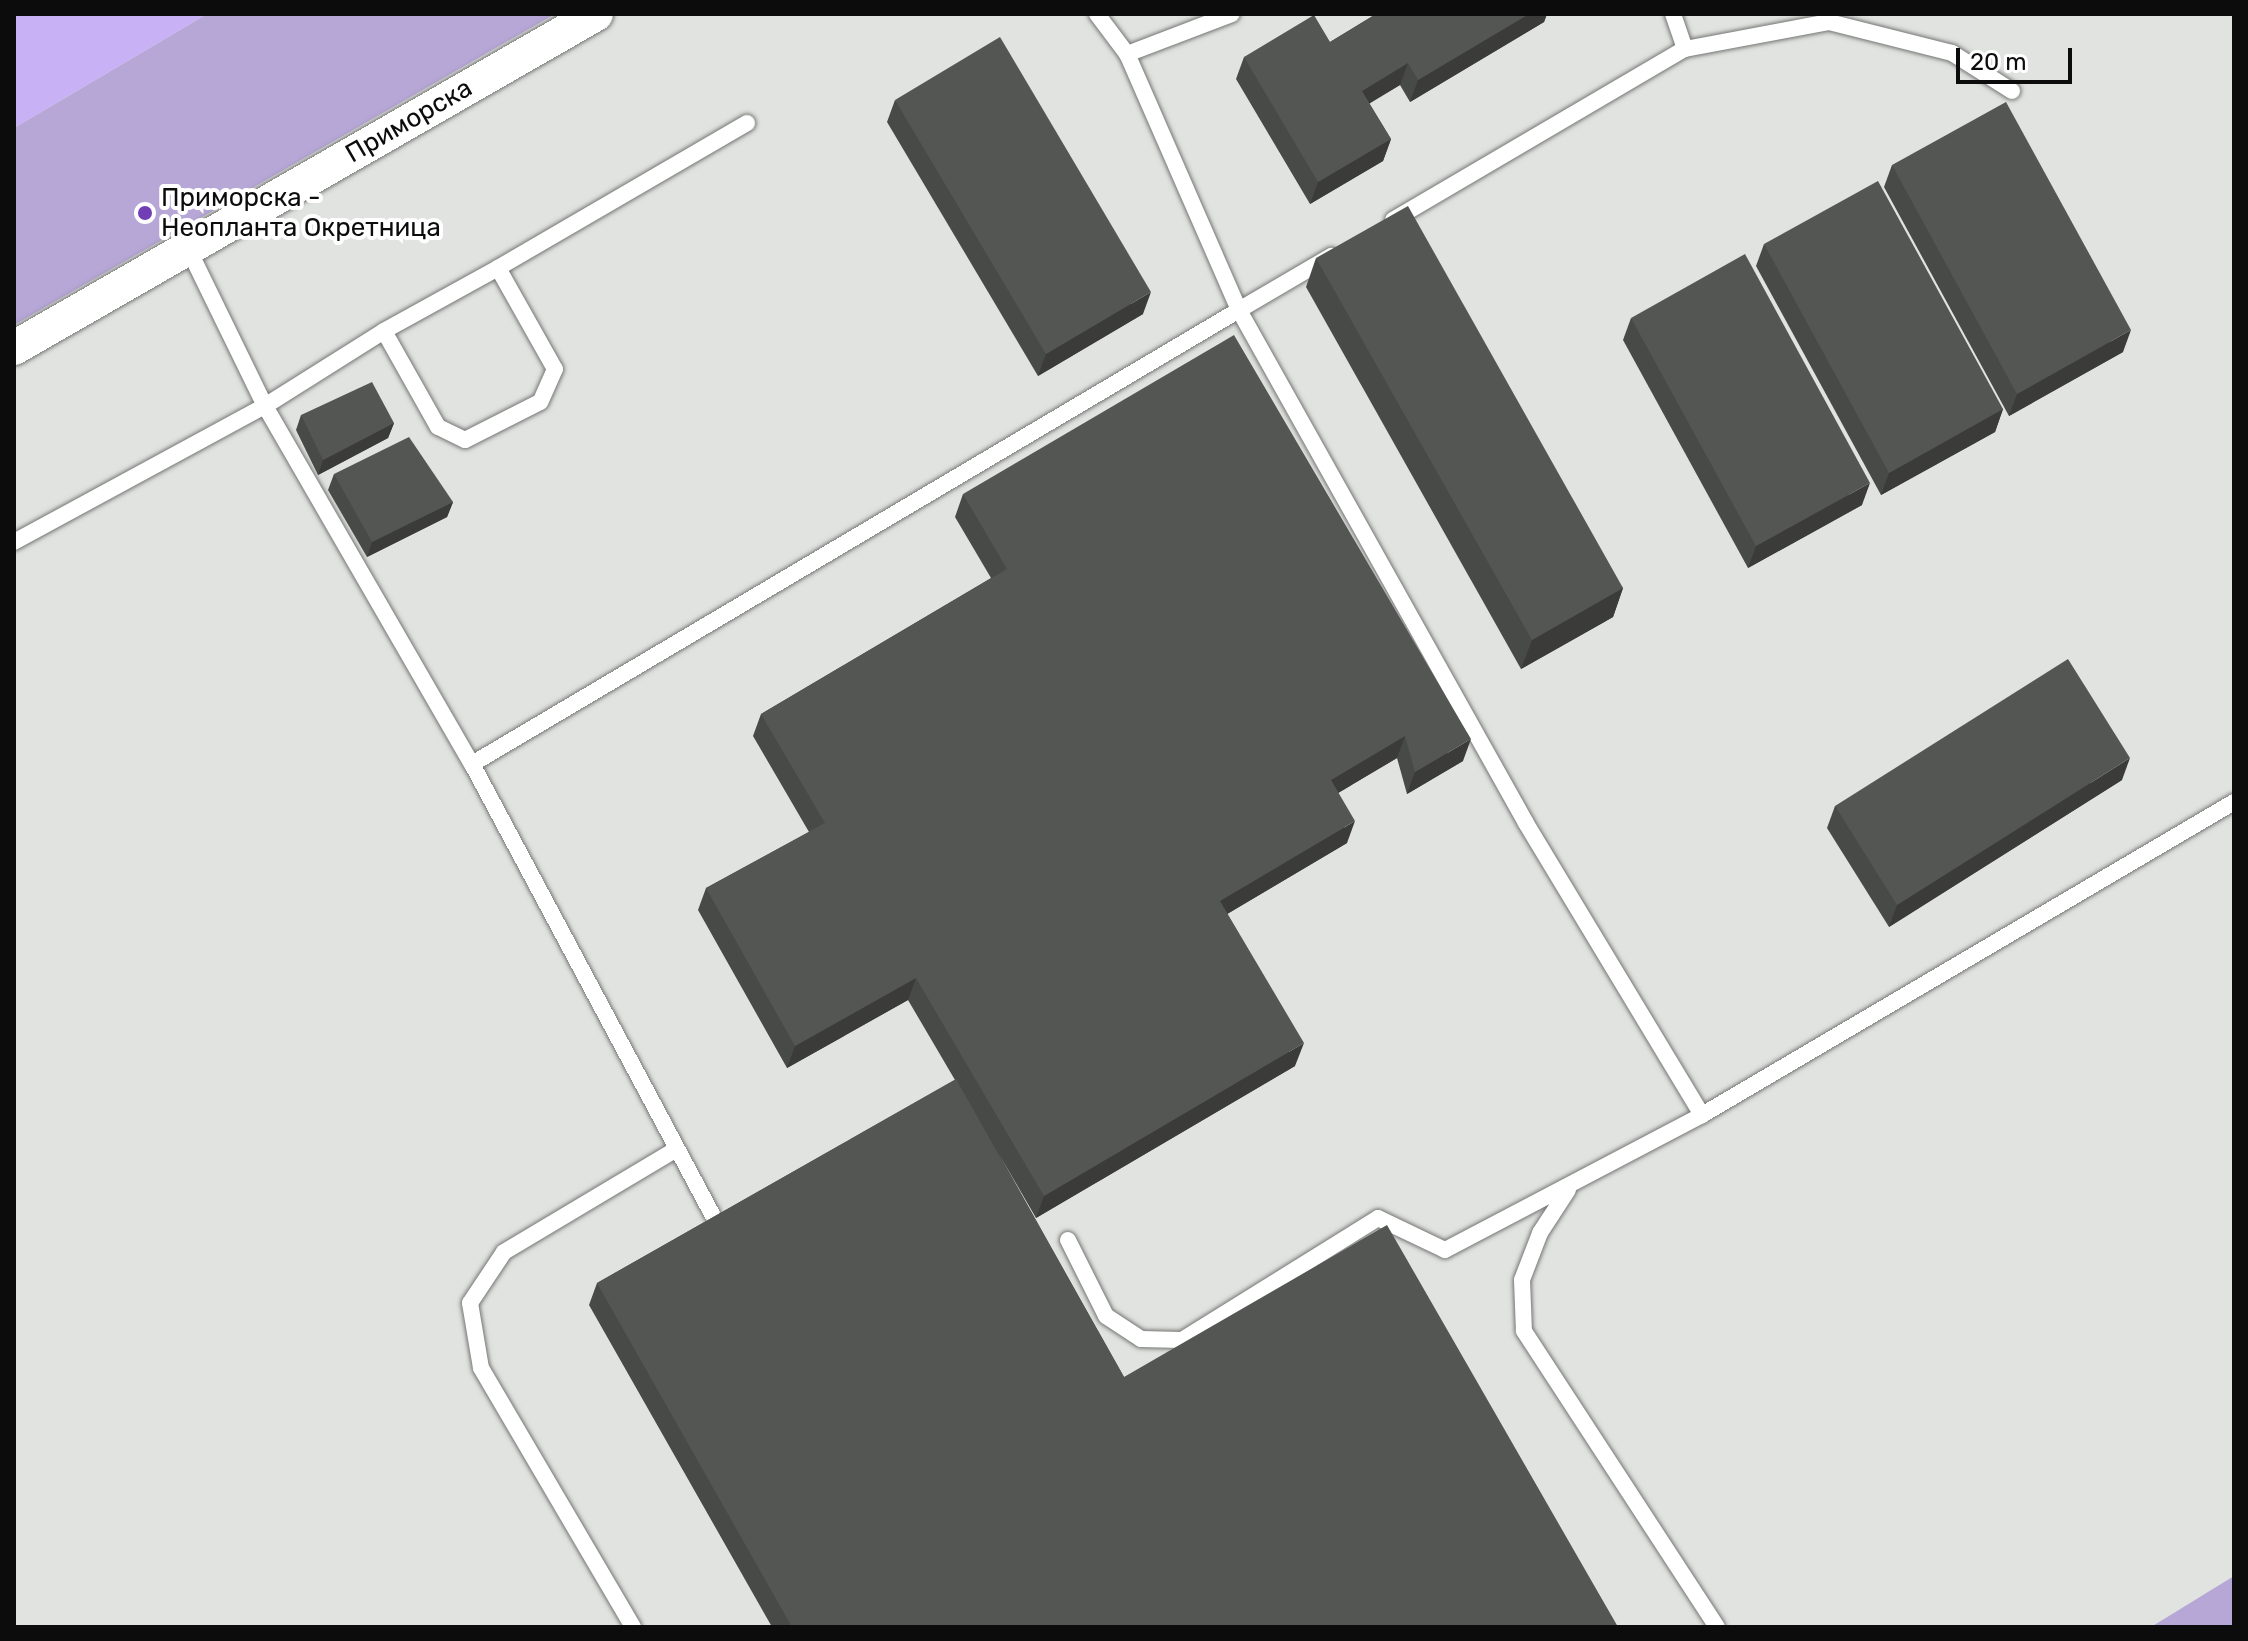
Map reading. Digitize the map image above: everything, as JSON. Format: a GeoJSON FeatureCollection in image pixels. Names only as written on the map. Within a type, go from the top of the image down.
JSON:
{"type":"FeatureCollection","features":[{"type":"Feature","properties":{"kind":"street","name":"Приморска"},"geometry":{"type":"LineString","coordinates":[[14,348],[596,14]]}},
{"type":"Feature","properties":{"kind":"lane"},"geometry":{"type":"LineString","coordinates":[[1097,14],[1127,54],[1239,310],[1526,823],[1702,1115]]}},
{"type":"Feature","properties":{"kind":"lane"},"geometry":{"type":"LineString","coordinates":[[1127,54],[1232,14]]}},
{"type":"Feature","properties":{"kind":"lane"},"geometry":{"type":"LineString","coordinates":[[1673,14],[1685,49]]}},
{"type":"Feature","properties":{"kind":"lane"},"geometry":{"type":"LineString","coordinates":[[1374,231],[1685,49],[1830,18],[1952,53],[2012,91]]}},
{"type":"Feature","properties":{"kind":"lane"},"geometry":{"type":"LineString","coordinates":[[14,542],[265,406],[384,331],[747,123]]}},
{"type":"Feature","properties":{"kind":"lane"},"geometry":{"type":"LineString","coordinates":[[472,764],[1347,246]]}},
{"type":"Feature","properties":{"kind":"lane"},"geometry":{"type":"LineString","coordinates":[[188,248],[265,406],[472,764],[712,1214]]}},
{"type":"Feature","properties":{"kind":"lane"},"geometry":{"type":"LineString","coordinates":[[384,331],[438,427],[465,440],[540,402],[555,369],[498,268]]}},
{"type":"Feature","properties":{"kind":"lane"},"geometry":{"type":"LineString","coordinates":[[1068,1240],[1106,1316],[1141,1339],[1182,1340],[1378,1218],[1445,1250],[1569,1189],[1702,1115],[2234,802]]}},
{"type":"Feature","properties":{"kind":"lane"},"geometry":{"type":"LineString","coordinates":[[633,1627],[481,1368],[470,1303],[504,1252],[677,1149]]}},
{"type":"Feature","properties":{"kind":"lane"},"geometry":{"type":"LineString","coordinates":[[1569,1189],[1540,1233],[1522,1280],[1524,1331],[1717,1627]]}},
{"type":"Feature","properties":{"kind":"shaded area"},"geometry":{"type":"Polygon","coordinates":[[[14,14],[207,14],[14,128],[14,14]]]}},
{"type":"Feature","properties":{"kind":"shaded area"},"geometry":{"type":"Polygon","coordinates":[[[207,14],[555,14],[14,325],[14,128],[207,14]]]}},
{"type":"Feature","properties":{"kind":"shaded area"},"geometry":{"type":"Polygon","coordinates":[[[2234,1576],[2234,1627],[2151,1627],[2234,1576]]]}},
{"type":"Feature","properties":{"kind":"building"},"geometry":{"type":"Polygon","coordinates":[[[1376,14],[1529,14],[1418,80],[1408,63],[1362,91],[1391,139],[1318,182],[1244,57],[1314,15],[1330,42],[1376,14]]]}},
{"type":"Feature","properties":{"kind":"building"},"geometry":{"type":"Polygon","coordinates":[[[1000,37],[1151,292],[1046,354],[895,100],[1000,37]]]}},
{"type":"Feature","properties":{"kind":"building"},"geometry":{"type":"Polygon","coordinates":[[[2006,102],[2131,330],[2017,394],[1892,165],[2006,102]]]}},
{"type":"Feature","properties":{"kind":"building"},"geometry":{"type":"Polygon","coordinates":[[[1878,181],[2003,409],[1889,473],[1764,244],[1878,181]]]}},
{"type":"Feature","properties":{"kind":"building"},"geometry":{"type":"Polygon","coordinates":[[[1408,206],[1623,588],[1532,640],[1316,258],[1408,206]]]}},
{"type":"Feature","properties":{"kind":"building"},"geometry":{"type":"Polygon","coordinates":[[[1745,254],[1870,483],[1756,546],[1631,318],[1745,254]]]}},
{"type":"Feature","properties":{"kind":"building"},"geometry":{"type":"Polygon","coordinates":[[[1234,335],[1471,739],[1415,772],[1405,736],[1331,780],[1355,821],[1220,901],[1304,1043],[1044,1196],[916,978],[795,1046],[706,888],[825,823],[761,714],[1007,569],[963,494],[1234,335]]]}},
{"type":"Feature","properties":{"kind":"building"},"geometry":{"type":"Polygon","coordinates":[[[372,382],[394,423],[323,460],[301,415],[372,382]]]}},
{"type":"Feature","properties":{"kind":"building"},"geometry":{"type":"Polygon","coordinates":[[[409,437],[453,502],[372,542],[334,474],[409,437]]]}},
{"type":"Feature","properties":{"kind":"building"},"geometry":{"type":"Polygon","coordinates":[[[2068,659],[2130,758],[1897,905],[1835,806],[2068,659]]]}},
{"type":"Feature","properties":{"kind":"building"},"geometry":{"type":"Polygon","coordinates":[[[956,1079],[1124,1377],[1387,1225],[1618,1627],[792,1627],[597,1283],[956,1079]]]}},
{"type":"Feature","properties":{"kind":"place","name":"Приморска - Неопланта Окретница"},"geometry":{"type":"Point","coordinates":[145,213]}}]}
